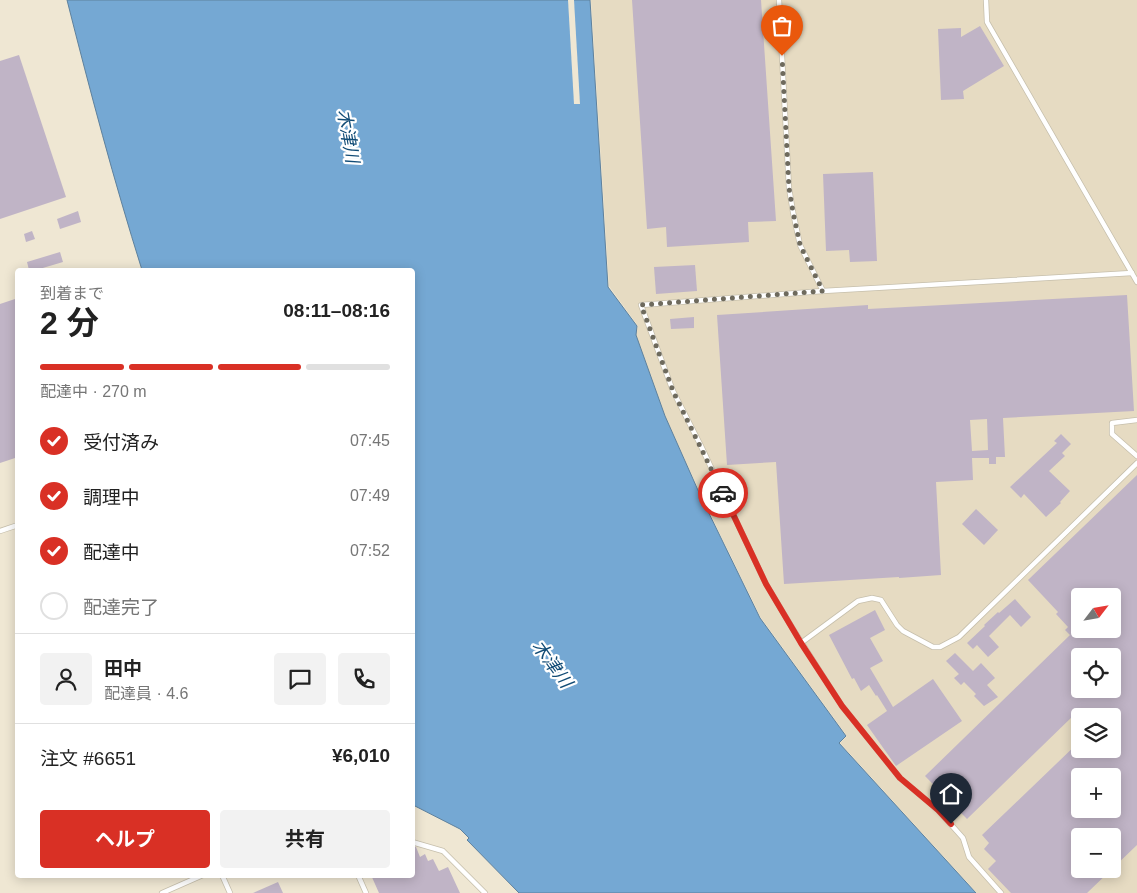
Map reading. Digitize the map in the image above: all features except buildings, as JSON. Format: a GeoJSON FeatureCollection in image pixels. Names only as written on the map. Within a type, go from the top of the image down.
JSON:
{"type":"FeatureCollection","features":[{"type":"Feature","properties":{"kind":"lane"},"geometry":{"type":"LineString","coordinates":[[779,0],[789,188],[800,245],[823,291]]}},
{"type":"Feature","properties":{"kind":"lane"},"geometry":{"type":"LineString","coordinates":[[986,0],[987,22],[1137,282]]}},
{"type":"Feature","properties":{"kind":"lane"},"geometry":{"type":"LineString","coordinates":[[1001,893],[969,857],[963,838],[938,810],[900,778],[842,706],[801,643],[766,584],[673,391],[641,305],[823,291],[1132,273]]}},
{"type":"Feature","properties":{"kind":"lane"},"geometry":{"type":"LineString","coordinates":[[1137,420],[1112,423],[1112,434],[1137,456]]}},
{"type":"Feature","properties":{"kind":"lane"},"geometry":{"type":"LineString","coordinates":[[801,643],[858,601],[872,598],[881,600],[903,631],[933,647],[940,647],[946,644],[958,637],[1137,463]]}},
{"type":"Feature","properties":{"kind":"lane"},"geometry":{"type":"LineString","coordinates":[[0,531],[15,526]]}},
{"type":"Feature","properties":{"kind":"lane"},"geometry":{"type":"LineString","coordinates":[[415,843],[442,851],[485,893]]}},
{"type":"Feature","properties":{"kind":"lane"},"geometry":{"type":"LineString","coordinates":[[162,893],[196,878]]}},
{"type":"Feature","properties":{"kind":"lane"},"geometry":{"type":"LineString","coordinates":[[223,878],[230,893]]}},
{"type":"Feature","properties":{"kind":"lane"},"geometry":{"type":"LineString","coordinates":[[359,878],[366,893]]}},
{"type":"Feature","properties":{"kind":"shaded area"},"geometry":{"type":"Polygon","coordinates":[[[591,0],[1137,0],[1137,893],[977,893],[840,743],[847,736],[761,618],[702,497],[665,416],[636,335],[638,326],[609,286],[591,0]]]}},
{"type":"Feature","properties":{"kind":"water","name":"木津川"},"geometry":{"type":"Polygon","coordinates":[[[67,0],[590,0],[608,287],[637,326],[636,335],[665,416],[701,497],[760,618],[846,736],[839,743],[976,893],[519,893],[467,840],[469,838],[460,829],[415,806],[415,268],[141,268],[103,136],[67,0]]]}},
{"type":"Feature","properties":{"kind":"pier"},"geometry":{"type":"Polygon","coordinates":[[[568,0],[574,0],[580,104],[574,104],[568,0]]]}},
{"type":"Feature","properties":{"kind":"way so far"},"geometry":{"type":"LineString","coordinates":[[723,493],[673,391],[641,305],[823,291],[800,245],[796,230],[789,188],[782,56]]}},
{"type":"Feature","properties":{"kind":"route"},"geometry":{"type":"LineString","coordinates":[[723,493],[766,584],[842,706],[900,778],[938,810],[951,824]]}}]}
